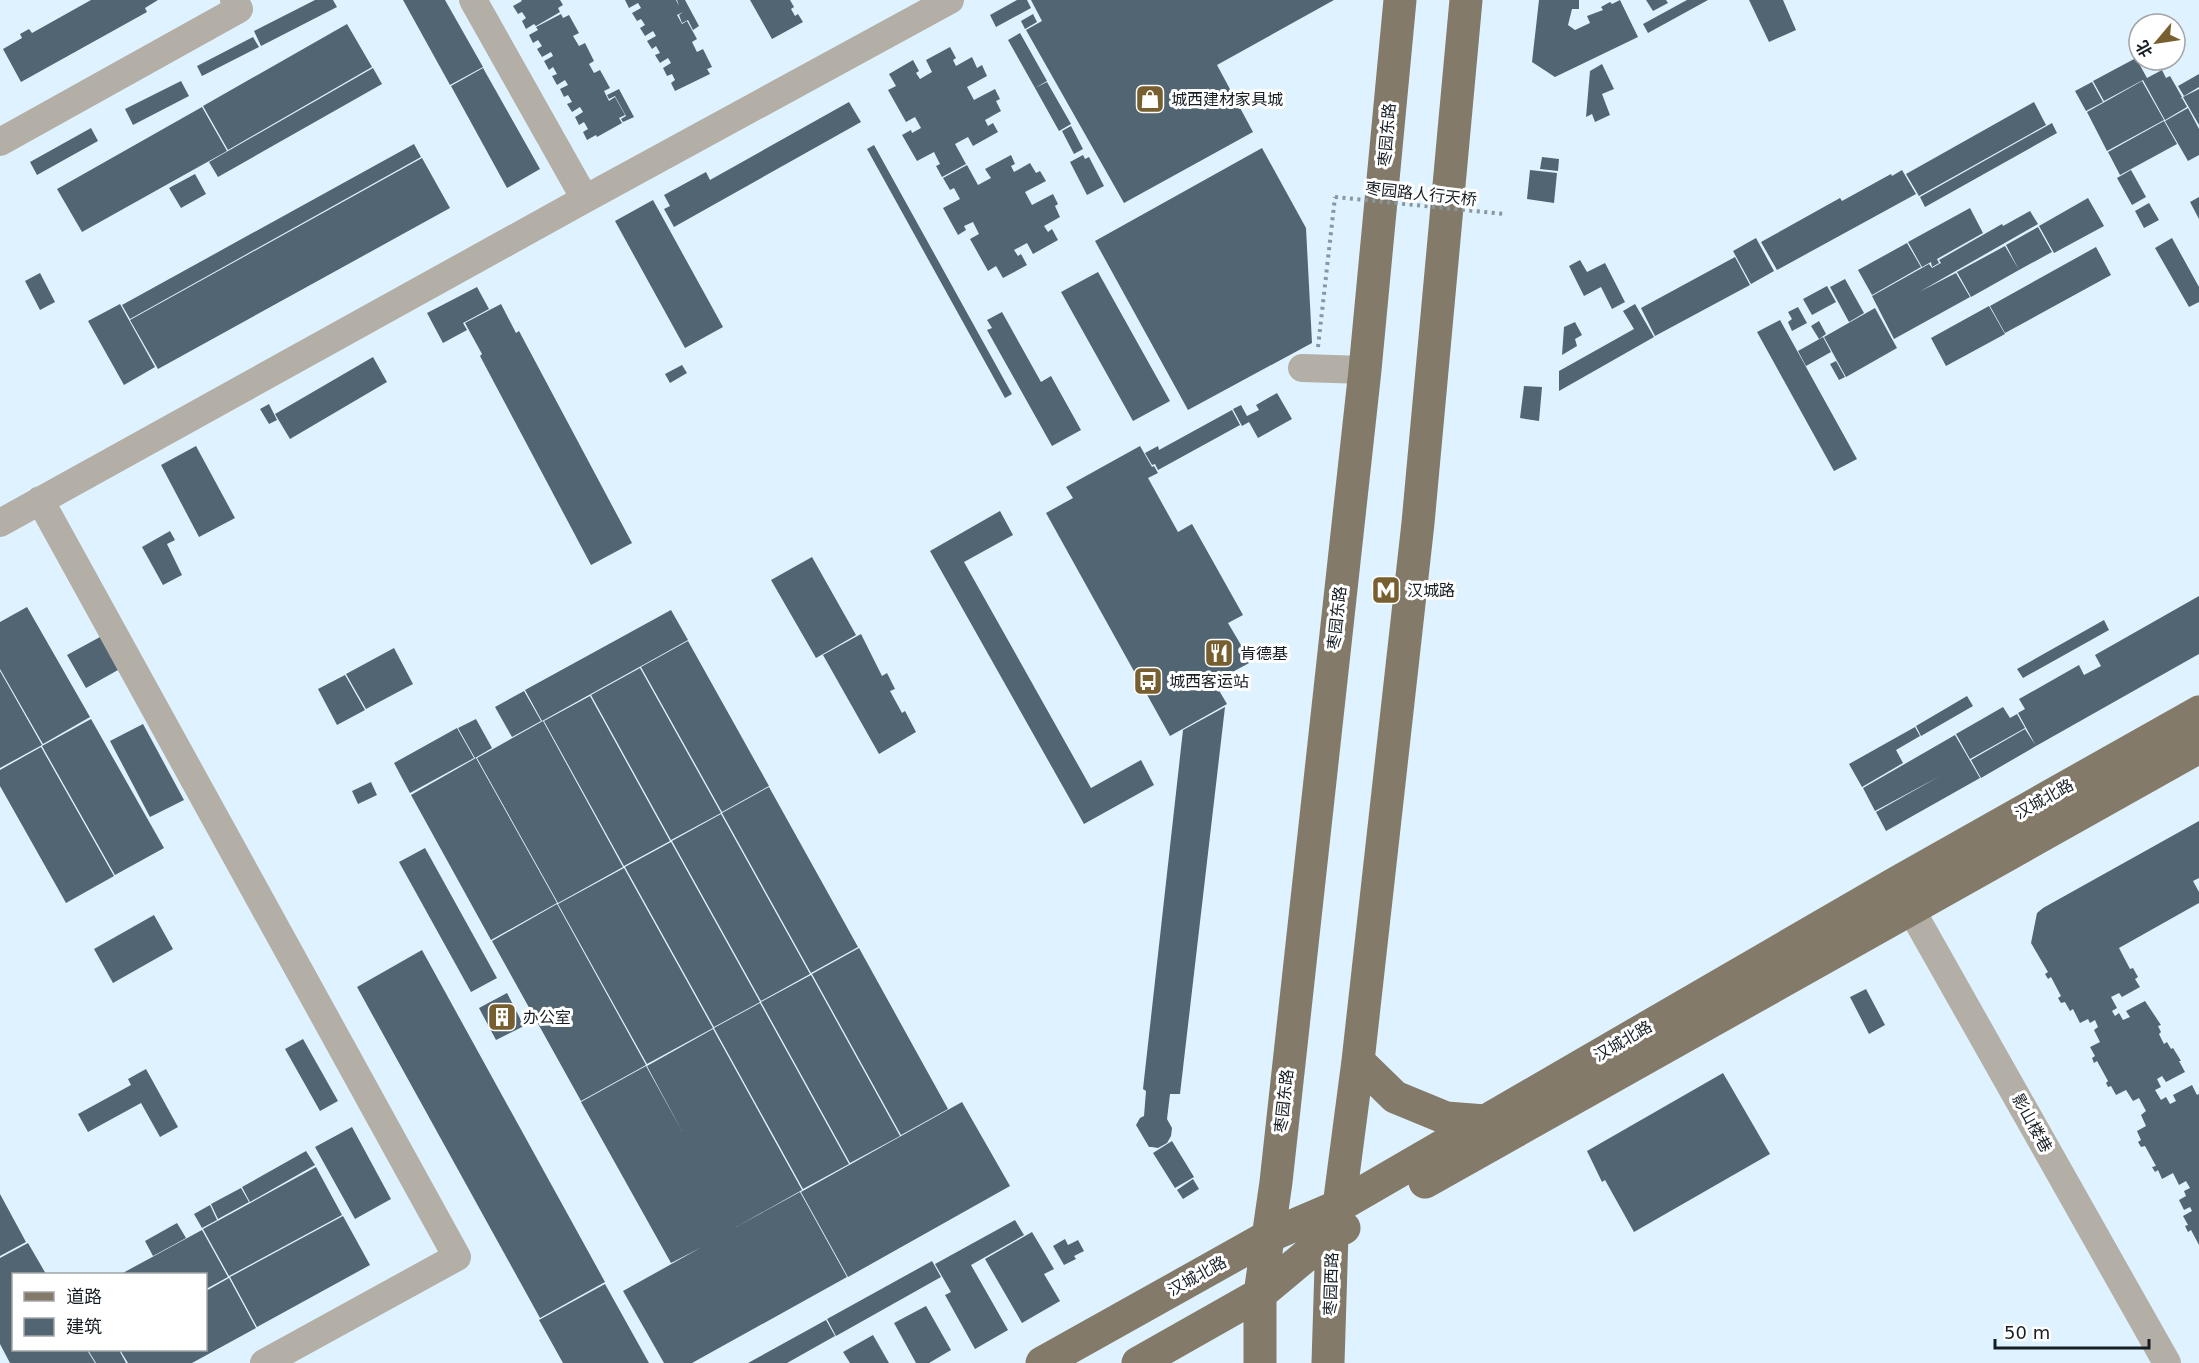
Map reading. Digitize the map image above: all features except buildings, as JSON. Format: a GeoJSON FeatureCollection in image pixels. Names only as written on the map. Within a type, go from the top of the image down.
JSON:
{"type":"FeatureCollection","features":[{"type":"Feature","properties":{"kind":"main road","name":"枣园东路"},"geometry":{"type":"LineString","coordinates":[[1269,1236],[1365,370],[1400,0]]}},
{"type":"Feature","properties":{"kind":"main road"},"geometry":{"type":"LineString","coordinates":[[1335,1220],[1358,1061],[1419,512],[1466,0]]}},
{"type":"Feature","properties":{"kind":"main road","name":"汉城北路"},"geometry":{"type":"LineString","coordinates":[[1042,1363],[1269,1236],[1335,1220],[1904,895],[2199,712]]}},
{"type":"Feature","properties":{"kind":"main road","name":"汉城北路"},"geometry":{"type":"LineString","coordinates":[[1138,1363],[1260,1294],[1335,1220],[1485,1121],[1904,895],[2199,747]]}},
{"type":"Feature","properties":{"kind":"main road"},"geometry":{"type":"LineString","coordinates":[[1358,1061],[1395,1098],[1446,1118],[1485,1121]]}},
{"type":"Feature","properties":{"kind":"main road","name":"枣园西路"},"geometry":{"type":"LineString","coordinates":[[1328,1363],[1335,1220]]}},
{"type":"Feature","properties":{"kind":"main road"},"geometry":{"type":"LineString","coordinates":[[1260,1363],[1260,1294],[1269,1236]]}},
{"type":"Feature","properties":{"kind":"street"},"geometry":{"type":"LineString","coordinates":[[0,142],[239,9],[234,0]]}},
{"type":"Feature","properties":{"kind":"street"},"geometry":{"type":"LineString","coordinates":[[473,0],[585,199]]}},
{"type":"Feature","properties":{"kind":"street"},"geometry":{"type":"LineString","coordinates":[[0,523],[950,0]]}},
{"type":"Feature","properties":{"kind":"street"},"geometry":{"type":"LineString","coordinates":[[1309,368],[1365,370]]}},
{"type":"Feature","properties":{"kind":"street"},"geometry":{"type":"LineString","coordinates":[[40,500],[457,1257],[264,1363]]}},
{"type":"Feature","properties":{"kind":"street","name":"影山楼巷"},"geometry":{"type":"LineString","coordinates":[[1904,895],[2167,1363]]}},
{"type":"Feature","properties":{"kind":"path","name":"枣园路人行天桥"},"geometry":{"type":"LineString","coordinates":[[1309,368],[1335,197],[1504,214]]}},
{"type":"Feature","properties":{"kind":"place","name":"城西建材家具城"},"geometry":{"type":"Point","coordinates":[1150,99]}},
{"type":"Feature","properties":{"kind":"place","name":"汉城路"},"geometry":{"type":"Point","coordinates":[1386,590]}},
{"type":"Feature","properties":{"kind":"place","name":"肯德基"},"geometry":{"type":"Point","coordinates":[1219,653]}},
{"type":"Feature","properties":{"kind":"place","name":"城西客运站"},"geometry":{"type":"Point","coordinates":[1148,681]}},
{"type":"Feature","properties":{"kind":"place","name":"办公室"},"geometry":{"type":"Point","coordinates":[502,1017]}}]}
